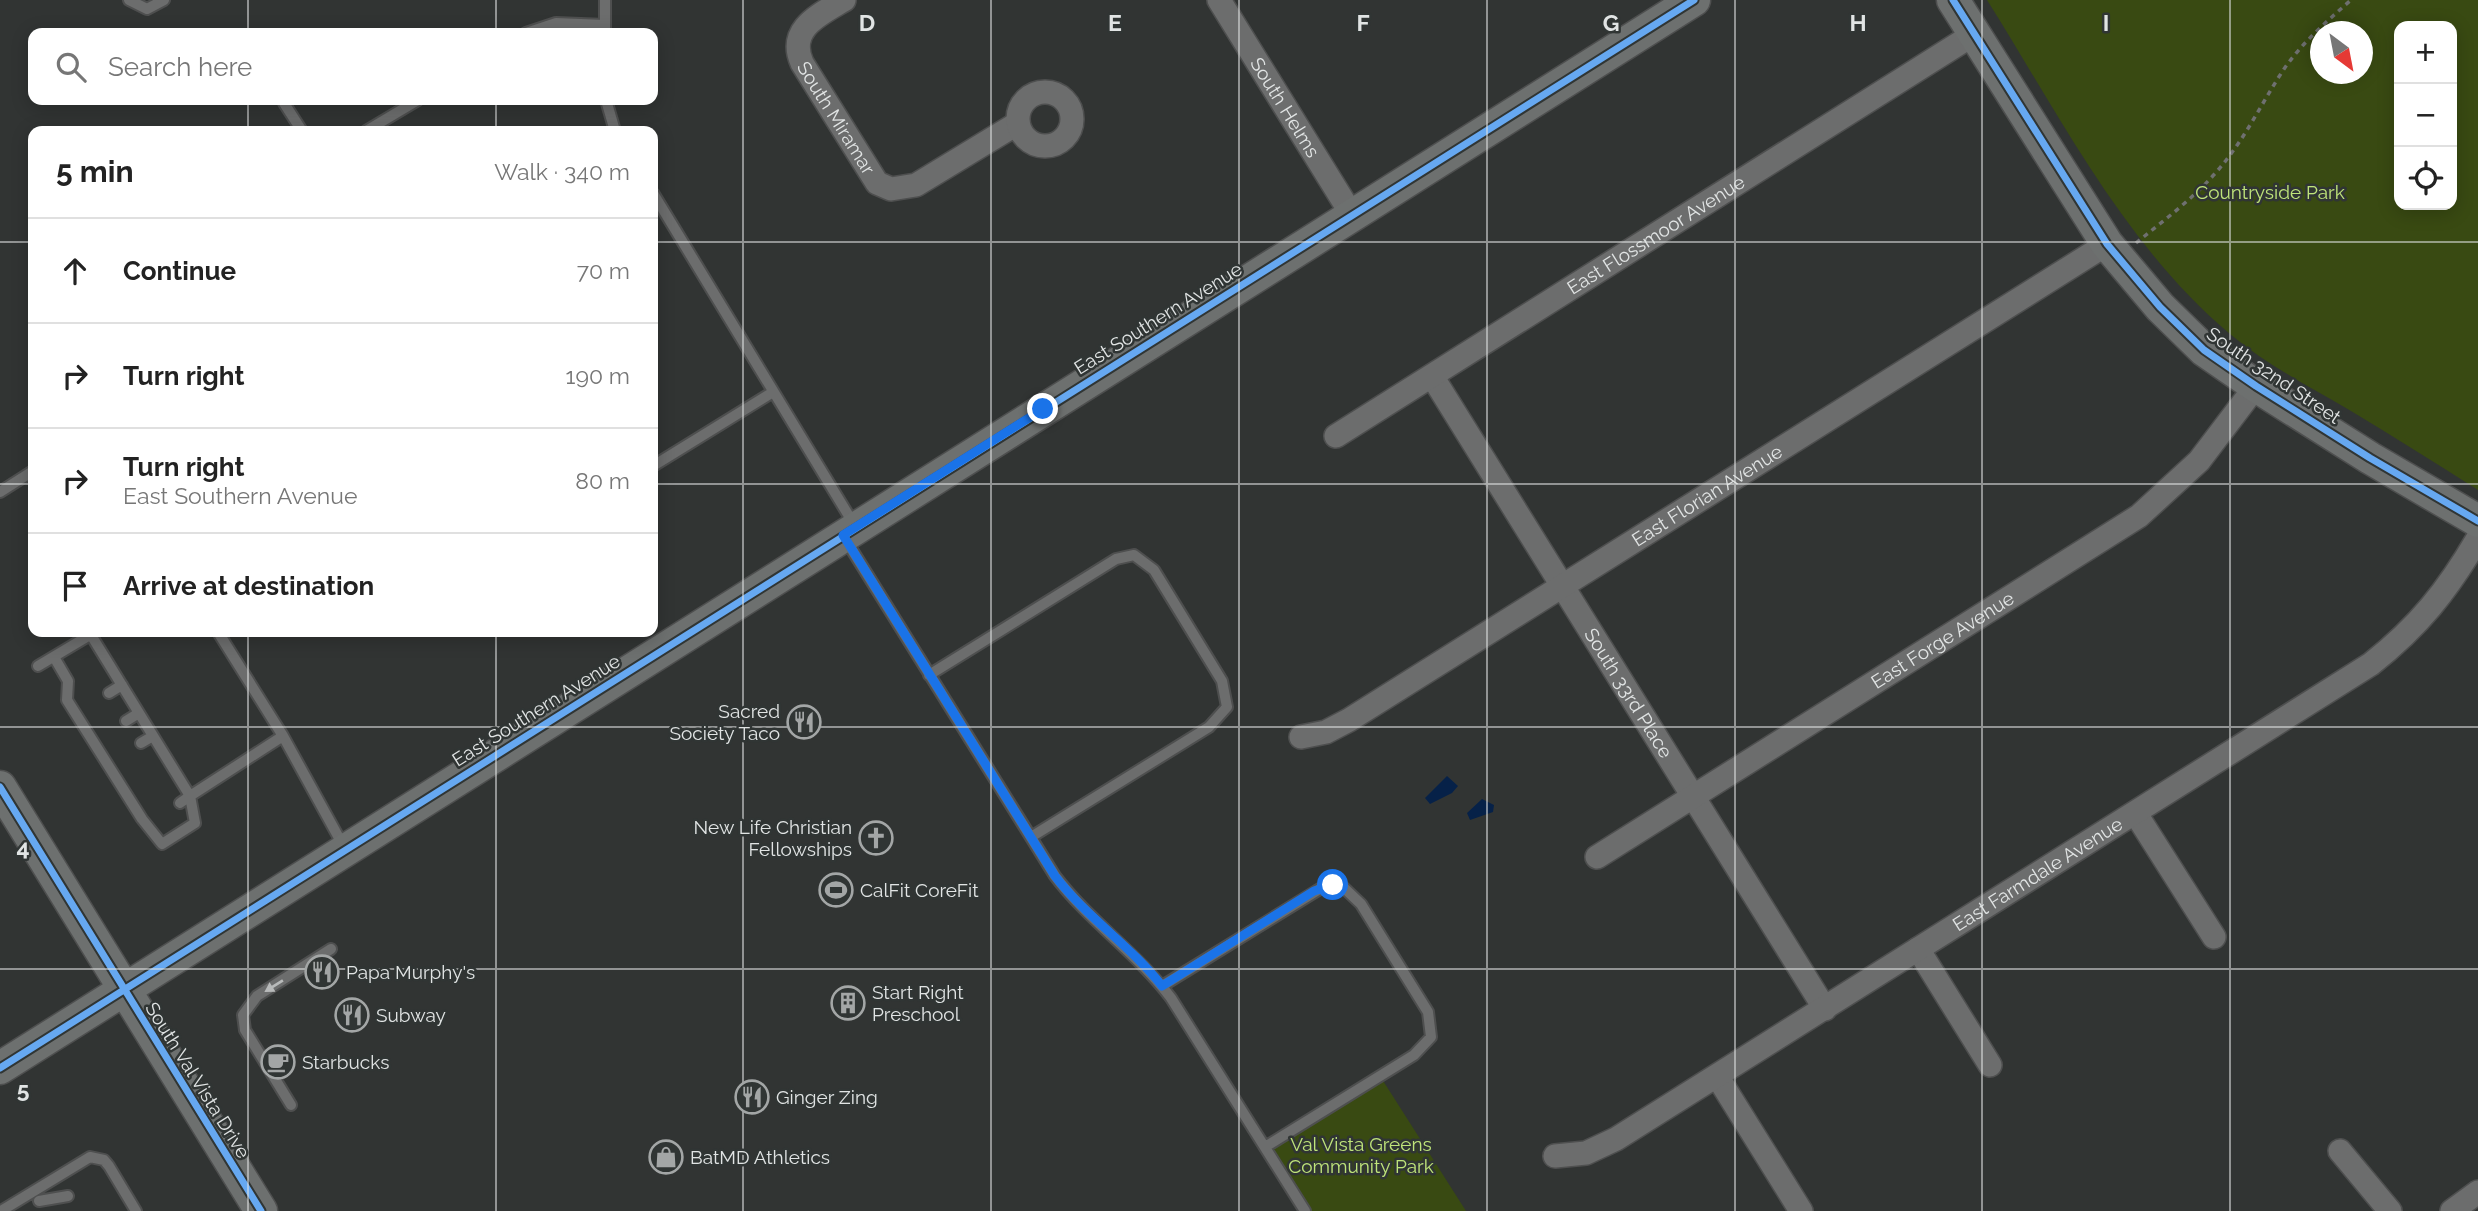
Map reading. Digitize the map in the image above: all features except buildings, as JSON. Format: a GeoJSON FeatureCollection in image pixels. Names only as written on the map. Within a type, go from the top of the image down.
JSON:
{"type":"FeatureCollection","features":[{"type":"Feature","properties":{"kind":"main road","name":"East Southern Avenue"},"geometry":{"type":"LineString","coordinates":[[0,1068],[1694,0]]}},
{"type":"Feature","properties":{"kind":"main road","name":"South 32nd Street"},"geometry":{"type":"LineString","coordinates":[[1953,0],[2112,251],[2160,307],[2204,350],[2256,386],[2370,458],[2478,521]]}},
{"type":"Feature","properties":{"kind":"main road","name":"South Val Vista Drive"},"geometry":{"type":"LineString","coordinates":[[0,787],[261,1211]]}},
{"type":"Feature","properties":{"kind":"street","name":"South Miramar"},"geometry":{"type":"LineString","coordinates":[[844,0],[808,24],[798,38],[802,63],[872,177],[891,189],[916,185],[1018,123]]}},
{"type":"Feature","properties":{"kind":"street","name":"South Helms"},"geometry":{"type":"LineString","coordinates":[[1219,0],[1352,215]]}},
{"type":"Feature","properties":{"kind":"street","name":"East Flossmoor Avenue"},"geometry":{"type":"LineString","coordinates":[[1336,436],[1974,34]]}},
{"type":"Feature","properties":{"kind":"street","name":"East Florian Avenue"},"geometry":{"type":"LineString","coordinates":[[1301,737],[1326,732],[1349,720],[2112,251]]}},
{"type":"Feature","properties":{"kind":"street","name":"South 33rd Place"},"geometry":{"type":"LineString","coordinates":[[1432,376],[1825,1009]]}},
{"type":"Feature","properties":{"kind":"street","name":"East Forge Avenue"},"geometry":{"type":"LineString","coordinates":[[1597,857],[2139,516],[2199,461],[2256,386]]}},
{"type":"Feature","properties":{"kind":"street","name":"East Farmdale Avenue"},"geometry":{"type":"LineString","coordinates":[[1555,1156],[1570,1157],[1602,1147],[2371,664],[2396,644],[2448,588],[2478,538]]}},
{"type":"Feature","properties":{"kind":"street"},"geometry":{"type":"LineString","coordinates":[[2136,814],[2214,937]]}},
{"type":"Feature","properties":{"kind":"street"},"geometry":{"type":"LineString","coordinates":[[1918,949],[1990,1065]]}},
{"type":"Feature","properties":{"kind":"street"},"geometry":{"type":"LineString","coordinates":[[1717,1076],[1801,1211]]}},
{"type":"Feature","properties":{"kind":"street"},"geometry":{"type":"LineString","coordinates":[[2340,1150],[2390,1211]]}},
{"type":"Feature","properties":{"kind":"street"},"geometry":{"type":"LineString","coordinates":[[2452,1211],[2478,1192]]}},
{"type":"Feature","properties":{"kind":"lane"},"geometry":{"type":"LineString","coordinates":[[129,0],[147,9],[164,0]]}},
{"type":"Feature","properties":{"kind":"lane"},"geometry":{"type":"LineString","coordinates":[[605,0],[605,28]]}},
{"type":"Feature","properties":{"kind":"lane"},"geometry":{"type":"LineString","coordinates":[[541,28],[556,23],[597,28]]}},
{"type":"Feature","properties":{"kind":"lane"},"geometry":{"type":"LineString","coordinates":[[285,105],[299,126]]}},
{"type":"Feature","properties":{"kind":"lane"},"geometry":{"type":"LineString","coordinates":[[374,126],[410,105]]}},
{"type":"Feature","properties":{"kind":"lane"},"geometry":{"type":"LineString","coordinates":[[607,105],[614,126]]}},
{"type":"Feature","properties":{"kind":"lane"},"geometry":{"type":"LineString","coordinates":[[658,211],[774,392],[929,675],[1031,837],[1067,891],[1162,986],[1305,1211]]}},
{"type":"Feature","properties":{"kind":"lane"},"geometry":{"type":"LineString","coordinates":[[658,463],[774,392]]}},
{"type":"Feature","properties":{"kind":"lane"},"geometry":{"type":"LineString","coordinates":[[0,492],[28,474]]}},
{"type":"Feature","properties":{"kind":"lane"},"geometry":{"type":"LineString","coordinates":[[929,675],[1116,559],[1134,555],[1141,558],[1161,582],[1222,681],[1227,707],[1209,727],[1031,837]]}},
{"type":"Feature","properties":{"kind":"lane"},"geometry":{"type":"LineString","coordinates":[[38,666],[86,637]]}},
{"type":"Feature","properties":{"kind":"lane"},"geometry":{"type":"LineString","coordinates":[[54,657],[68,681],[67,700],[98,738],[107,764],[131,791],[151,821],[162,844],[195,823],[190,796],[95,637]]}},
{"type":"Feature","properties":{"kind":"lane"},"geometry":{"type":"LineString","coordinates":[[221,637],[283,736],[346,849]]}},
{"type":"Feature","properties":{"kind":"lane"},"geometry":{"type":"LineString","coordinates":[[109,693],[122,685]]}},
{"type":"Feature","properties":{"kind":"lane"},"geometry":{"type":"LineString","coordinates":[[76,714],[87,707]]}},
{"type":"Feature","properties":{"kind":"lane"},"geometry":{"type":"LineString","coordinates":[[126,721],[139,713]]}},
{"type":"Feature","properties":{"kind":"lane"},"geometry":{"type":"LineString","coordinates":[[141,743],[153,736]]}},
{"type":"Feature","properties":{"kind":"lane"},"geometry":{"type":"LineString","coordinates":[[180,803],[283,736]]}},
{"type":"Feature","properties":{"kind":"lane"},"geometry":{"type":"LineString","coordinates":[[107,764],[118,757]]}},
{"type":"Feature","properties":{"kind":"lane"},"geometry":{"type":"LineString","coordinates":[[159,773],[171,765]]}},
{"type":"Feature","properties":{"kind":"lane"},"geometry":{"type":"LineString","coordinates":[[1162,986],[1323,887],[1342,886],[1361,904],[1428,1012],[1430,1037],[1415,1055],[1265,1147]]}},
{"type":"Feature","properties":{"kind":"lane"},"geometry":{"type":"LineString","coordinates":[[291,1105],[249,1037],[243,1015],[257,996],[331,949]]}},
{"type":"Feature","properties":{"kind":"lane"},"geometry":{"type":"LineString","coordinates":[[1,1211],[83,1160],[97,1158],[110,1166],[136,1211]]}},
{"type":"Feature","properties":{"kind":"lane"},"geometry":{"type":"LineString","coordinates":[[30,1193],[39,1206],[68,1196]]}},
{"type":"Feature","properties":{"kind":"path"},"geometry":{"type":"LineString","coordinates":[[2112,251],[2186,204],[2225,162],[2249,130],[2285,68],[2323,24],[2351,0]]}},
{"type":"Feature","properties":{"kind":"green space","name":"Countryside Park"},"geometry":{"type":"Polygon","coordinates":[[[1987,0],[2478,0],[2478,490],[2289,375],[2230,334],[2192,299],[2158,261],[2126,220],[2068,133],[1987,0]]]}},
{"type":"Feature","properties":{"kind":"green space","name":"Val Vista Greens Community Park"},"geometry":{"type":"Polygon","coordinates":[[[1380,1076],[1466,1211],[1305,1211],[1265,1147],[1380,1076]]]}},
{"type":"Feature","properties":{"kind":"water"},"geometry":{"type":"Polygon","coordinates":[[[1447,776],[1458,786],[1452,793],[1430,804],[1425,798],[1447,776]]]}},
{"type":"Feature","properties":{"kind":"water"},"geometry":{"type":"Polygon","coordinates":[[[1482,799],[1494,805],[1493,812],[1470,820],[1467,813],[1482,799]]]}},
{"type":"Feature","properties":{"kind":"cycle path"},"geometry":{"type":"LineString","coordinates":[[0,1068],[1694,0]]}},
{"type":"Feature","properties":{"kind":"cycle path"},"geometry":{"type":"LineString","coordinates":[[1953,0],[2107,244],[2160,307],[2204,350],[2256,386],[2370,458],[2478,521]]}},
{"type":"Feature","properties":{"kind":"cycle path"},"geometry":{"type":"LineString","coordinates":[[0,787],[261,1211]]}},
{"type":"Feature","properties":{"kind":"place","name":"Sacred Society Taco"},"geometry":{"type":"Point","coordinates":[804,722]}},
{"type":"Feature","properties":{"kind":"place","name":"New Life Christian Fellowships"},"geometry":{"type":"Point","coordinates":[876,838]}},
{"type":"Feature","properties":{"kind":"place","name":"CalFit CoreFit"},"geometry":{"type":"Point","coordinates":[836,890]}},
{"type":"Feature","properties":{"kind":"place","name":"Papa Murphy's"},"geometry":{"type":"Point","coordinates":[322,972]}},
{"type":"Feature","properties":{"kind":"place","name":"Start Right Preschool"},"geometry":{"type":"Point","coordinates":[848,1003]}},
{"type":"Feature","properties":{"kind":"place","name":"Subway"},"geometry":{"type":"Point","coordinates":[352,1015]}},
{"type":"Feature","properties":{"kind":"place","name":"Starbucks"},"geometry":{"type":"Point","coordinates":[278,1062]}},
{"type":"Feature","properties":{"kind":"place","name":"Ginger Zing"},"geometry":{"type":"Point","coordinates":[752,1097]}},
{"type":"Feature","properties":{"kind":"place","name":"BatMD Athletics"},"geometry":{"type":"Point","coordinates":[666,1157]}},
{"type":"Feature","properties":{"kind":"route"},"geometry":{"type":"LineString","coordinates":[[1043,409],[843,535],[1055,876],[1078,904],[1138,958],[1162,986],[1314,891],[1333,885]]}}]}
